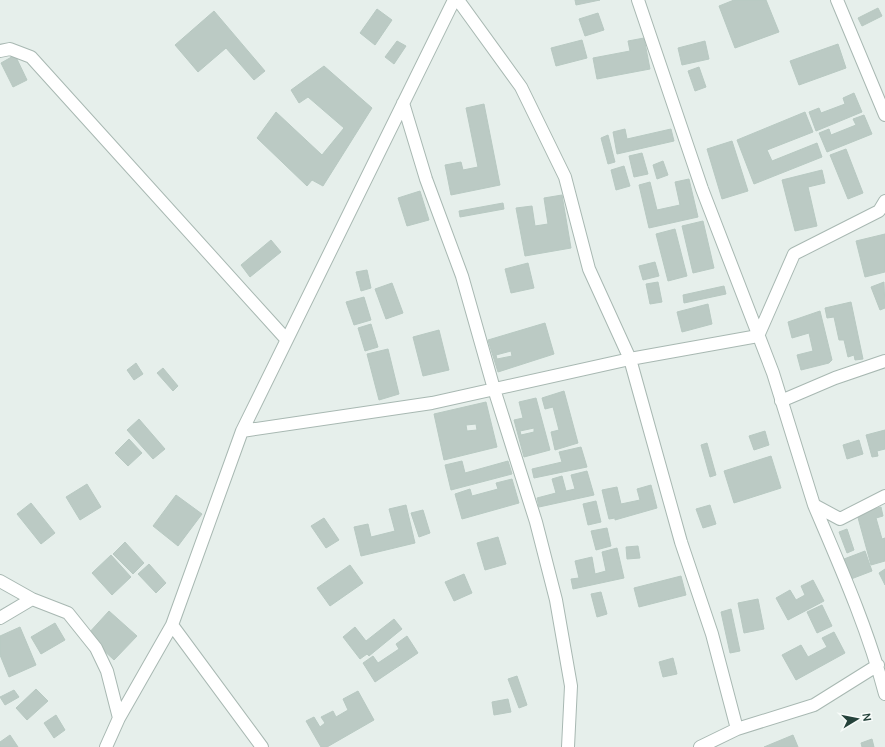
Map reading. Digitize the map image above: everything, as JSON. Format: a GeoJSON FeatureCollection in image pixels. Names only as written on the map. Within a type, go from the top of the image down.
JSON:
{"type":"FeatureCollection","features":[{"type":"Feature","properties":{"kind":"street"},"geometry":{"type":"LineString","coordinates":[[106,747],[119,718],[172,625],[242,431],[454,0]]}},
{"type":"Feature","properties":{"kind":"street"},"geometry":{"type":"LineString","coordinates":[[458,0],[521,87],[565,177],[590,269],[630,359],[681,542],[712,634],[737,729]]}},
{"type":"Feature","properties":{"kind":"street"},"geometry":{"type":"LineString","coordinates":[[638,0],[702,189],[758,336],[814,505],[844,576],[878,665],[885,694]]}},
{"type":"Feature","properties":{"kind":"street"},"geometry":{"type":"LineString","coordinates":[[837,0],[885,115]]}},
{"type":"Feature","properties":{"kind":"street"},"geometry":{"type":"LineString","coordinates":[[0,51],[10,48],[31,58],[286,339]]}},
{"type":"Feature","properties":{"kind":"street"},"geometry":{"type":"LineString","coordinates":[[403,103],[426,179],[462,276],[494,389],[536,522],[556,600],[571,686],[568,747]]}},
{"type":"Feature","properties":{"kind":"street"},"geometry":{"type":"LineString","coordinates":[[758,336],[794,254],[878,211],[885,201]]}},
{"type":"Feature","properties":{"kind":"street"},"geometry":{"type":"LineString","coordinates":[[242,431],[432,403],[630,359],[758,336]]}},
{"type":"Feature","properties":{"kind":"street"},"geometry":{"type":"LineString","coordinates":[[781,402],[835,378],[885,361]]}},
{"type":"Feature","properties":{"kind":"street"},"geometry":{"type":"LineString","coordinates":[[814,505],[840,519],[885,496]]}},
{"type":"Feature","properties":{"kind":"street"},"geometry":{"type":"LineString","coordinates":[[0,582],[32,599],[68,613],[96,648],[107,671],[119,718]]}},
{"type":"Feature","properties":{"kind":"street"},"geometry":{"type":"LineString","coordinates":[[0,618],[32,599]]}},
{"type":"Feature","properties":{"kind":"street"},"geometry":{"type":"LineString","coordinates":[[172,625],[262,747]]}},
{"type":"Feature","properties":{"kind":"street"},"geometry":{"type":"LineString","coordinates":[[700,747],[737,729],[814,705],[878,665]]}},
{"type":"Feature","properties":{"kind":"building"},"geometry":{"type":"Polygon","coordinates":[[[575,0],[600,0],[576,5],[575,0]]]}},
{"type":"Feature","properties":{"kind":"building"},"geometry":{"type":"Polygon","coordinates":[[[734,0],[766,0],[779,32],[735,48],[719,6],[734,0]]]}},
{"type":"Feature","properties":{"kind":"building"},"geometry":{"type":"Polygon","coordinates":[[[878,8],[882,16],[862,26],[858,18],[878,8]]]}},
{"type":"Feature","properties":{"kind":"building"},"geometry":{"type":"Polygon","coordinates":[[[377,9],[392,20],[375,45],[360,33],[377,9]]]}},
{"type":"Feature","properties":{"kind":"building"},"geometry":{"type":"Polygon","coordinates":[[[214,11],[265,71],[254,80],[226,48],[198,72],[175,45],[214,11]]]}},
{"type":"Feature","properties":{"kind":"building"},"geometry":{"type":"Polygon","coordinates":[[[598,13],[604,30],[585,36],[579,19],[598,13]]]}},
{"type":"Feature","properties":{"kind":"building"},"geometry":{"type":"Polygon","coordinates":[[[644,38],[650,69],[597,79],[593,58],[630,51],[628,41],[644,38]]]}},
{"type":"Feature","properties":{"kind":"building"},"geometry":{"type":"Polygon","coordinates":[[[582,40],[587,58],[556,66],[551,48],[582,40]]]}},
{"type":"Feature","properties":{"kind":"building"},"geometry":{"type":"Polygon","coordinates":[[[397,41],[406,46],[394,64],[385,57],[397,41]]]}},
{"type":"Feature","properties":{"kind":"building"},"geometry":{"type":"Polygon","coordinates":[[[705,41],[709,59],[682,65],[678,48],[705,41]]]}},
{"type":"Feature","properties":{"kind":"building"},"geometry":{"type":"Polygon","coordinates":[[[838,44],[846,68],[799,85],[790,61],[838,44]]]}},
{"type":"Feature","properties":{"kind":"building"},"geometry":{"type":"Polygon","coordinates":[[[15,55],[27,80],[13,87],[1,63],[15,55]]]}},
{"type":"Feature","properties":{"kind":"building"},"geometry":{"type":"Polygon","coordinates":[[[324,66],[372,108],[323,186],[312,180],[307,186],[257,138],[276,112],[322,155],[344,128],[308,97],[299,103],[291,90],[324,66]]]}},
{"type":"Feature","properties":{"kind":"building"},"geometry":{"type":"Polygon","coordinates":[[[699,67],[706,87],[695,91],[688,71],[699,67]]]}},
{"type":"Feature","properties":{"kind":"building"},"geometry":{"type":"Polygon","coordinates":[[[854,93],[862,112],[816,131],[809,112],[819,108],[821,113],[845,104],[843,98],[854,93]]]}},
{"type":"Feature","properties":{"kind":"building"},"geometry":{"type":"Polygon","coordinates":[[[484,104],[500,185],[451,195],[445,165],[461,162],[463,170],[478,167],[466,108],[484,104]]]}},
{"type":"Feature","properties":{"kind":"building"},"geometry":{"type":"Polygon","coordinates":[[[805,112],[813,132],[767,150],[772,161],[817,143],[822,157],[754,184],[737,140],[805,112]]]}},
{"type":"Feature","properties":{"kind":"building"},"geometry":{"type":"Polygon","coordinates":[[[864,115],[872,134],[827,152],[819,133],[829,129],[831,135],[856,125],[853,119],[864,115]]]}},
{"type":"Feature","properties":{"kind":"building"},"geometry":{"type":"Polygon","coordinates":[[[625,129],[627,139],[671,129],[674,141],[617,154],[613,132],[625,129]]]}},
{"type":"Feature","properties":{"kind":"building"},"geometry":{"type":"Polygon","coordinates":[[[608,135],[615,162],[608,164],[601,138],[608,135]]]}},
{"type":"Feature","properties":{"kind":"building"},"geometry":{"type":"Polygon","coordinates":[[[732,141],[748,191],[722,199],[707,149],[732,141]]]}},
{"type":"Feature","properties":{"kind":"building"},"geometry":{"type":"Polygon","coordinates":[[[846,149],[863,193],[848,199],[830,155],[846,149]]]}},
{"type":"Feature","properties":{"kind":"building"},"geometry":{"type":"Polygon","coordinates":[[[642,153],[648,174],[634,177],[629,156],[642,153]]]}},
{"type":"Feature","properties":{"kind":"building"},"geometry":{"type":"Polygon","coordinates":[[[663,161],[668,175],[657,179],[653,165],[663,161]]]}},
{"type":"Feature","properties":{"kind":"building"},"geometry":{"type":"Polygon","coordinates":[[[624,166],[630,186],[616,190],[611,170],[624,166]]]}},
{"type":"Feature","properties":{"kind":"building"},"geometry":{"type":"Polygon","coordinates":[[[822,170],[825,183],[808,187],[817,226],[795,231],[782,180],[822,170]]]}},
{"type":"Feature","properties":{"kind":"building"},"geometry":{"type":"Polygon","coordinates":[[[689,179],[698,217],[649,228],[639,185],[650,182],[657,210],[680,205],[675,182],[689,179]]]}},
{"type":"Feature","properties":{"kind":"building"},"geometry":{"type":"Polygon","coordinates":[[[420,191],[429,220],[407,226],[398,198],[420,191]]]}},
{"type":"Feature","properties":{"kind":"building"},"geometry":{"type":"Polygon","coordinates":[[[562,195],[571,248],[525,256],[516,208],[532,206],[535,226],[548,224],[544,198],[562,195]]]}},
{"type":"Feature","properties":{"kind":"building"},"geometry":{"type":"Polygon","coordinates":[[[503,203],[504,209],[460,217],[459,211],[503,203]]]}},
{"type":"Feature","properties":{"kind":"building"},"geometry":{"type":"Polygon","coordinates":[[[703,221],[714,268],[693,273],[682,226],[703,221]]]}},
{"type":"Feature","properties":{"kind":"building"},"geometry":{"type":"Polygon","coordinates":[[[675,229],[687,276],[668,281],[656,234],[675,229]]]}},
{"type":"Feature","properties":{"kind":"building"},"geometry":{"type":"Polygon","coordinates":[[[885,234],[885,272],[865,277],[856,241],[885,234]]]}},
{"type":"Feature","properties":{"kind":"building"},"geometry":{"type":"Polygon","coordinates":[[[271,240],[281,252],[250,277],[241,265],[271,240]]]}},
{"type":"Feature","properties":{"kind":"building"},"geometry":{"type":"Polygon","coordinates":[[[655,262],[659,276],[643,280],[639,266],[655,262]]]}},
{"type":"Feature","properties":{"kind":"building"},"geometry":{"type":"Polygon","coordinates":[[[528,263],[534,288],[511,293],[505,269],[528,263]]]}},
{"type":"Feature","properties":{"kind":"building"},"geometry":{"type":"Polygon","coordinates":[[[367,270],[371,288],[361,291],[356,272],[367,270]]]}},
{"type":"Feature","properties":{"kind":"building"},"geometry":{"type":"Polygon","coordinates":[[[658,282],[662,302],[650,304],[646,284],[658,282]]]}},
{"type":"Feature","properties":{"kind":"building"},"geometry":{"type":"Polygon","coordinates":[[[884,282],[885,308],[880,310],[871,287],[884,282]]]}},
{"type":"Feature","properties":{"kind":"building"},"geometry":{"type":"Polygon","coordinates":[[[392,283],[403,313],[386,319],[375,289],[392,283]]]}},
{"type":"Feature","properties":{"kind":"building"},"geometry":{"type":"Polygon","coordinates":[[[724,286],[726,294],[684,303],[683,295],[724,286]]]}},
{"type":"Feature","properties":{"kind":"building"},"geometry":{"type":"Polygon","coordinates":[[[364,297],[371,320],[354,325],[346,302],[364,297]]]}},
{"type":"Feature","properties":{"kind":"building"},"geometry":{"type":"Polygon","coordinates":[[[851,302],[863,359],[855,360],[854,355],[848,357],[844,340],[839,340],[834,317],[827,318],[825,308],[851,302]]]}},
{"type":"Feature","properties":{"kind":"building"},"geometry":{"type":"Polygon","coordinates":[[[708,304],[712,324],[682,332],[677,312],[708,304]]]}},
{"type":"Feature","properties":{"kind":"building"},"geometry":{"type":"Polygon","coordinates":[[[820,311],[832,360],[829,363],[801,370],[797,355],[813,351],[809,333],[792,338],[788,322],[820,311]]]}},
{"type":"Feature","properties":{"kind":"building"},"geometry":{"type":"Polygon","coordinates":[[[545,323],[554,354],[498,372],[488,340],[545,323]],[[511,351],[496,355],[497,359],[512,356],[511,351]]]}},
{"type":"Feature","properties":{"kind":"building"},"geometry":{"type":"Polygon","coordinates":[[[371,324],[378,347],[365,351],[358,328],[371,324]]]}},
{"type":"Feature","properties":{"kind":"building"},"geometry":{"type":"Polygon","coordinates":[[[439,330],[449,370],[423,376],[413,337],[439,330]]]}},
{"type":"Feature","properties":{"kind":"building"},"geometry":{"type":"Polygon","coordinates":[[[388,349],[399,394],[379,400],[367,354],[388,349]]]}},
{"type":"Feature","properties":{"kind":"building"},"geometry":{"type":"Polygon","coordinates":[[[136,363],[143,374],[134,380],[127,370],[136,363]]]}},
{"type":"Feature","properties":{"kind":"building"},"geometry":{"type":"Polygon","coordinates":[[[163,368],[178,386],[173,391],[157,373],[163,368]]]}},
{"type":"Feature","properties":{"kind":"building"},"geometry":{"type":"Polygon","coordinates":[[[564,391],[578,443],[555,450],[551,432],[559,430],[553,407],[545,409],[542,398],[564,391]]]}},
{"type":"Feature","properties":{"kind":"building"},"geometry":{"type":"Polygon","coordinates":[[[536,398],[550,450],[524,457],[514,420],[523,418],[519,402],[536,398]],[[534,428],[520,431],[521,435],[534,432],[534,428]]]}},
{"type":"Feature","properties":{"kind":"building"},"geometry":{"type":"Polygon","coordinates":[[[486,402],[497,447],[444,460],[434,414],[486,402]],[[476,424],[466,425],[467,431],[477,430],[476,424]]]}},
{"type":"Feature","properties":{"kind":"building"},"geometry":{"type":"Polygon","coordinates":[[[139,419],[165,449],[153,459],[127,430],[139,419]]]}},
{"type":"Feature","properties":{"kind":"building"},"geometry":{"type":"Polygon","coordinates":[[[885,430],[885,449],[877,451],[878,456],[872,457],[866,435],[885,430]]]}},
{"type":"Feature","properties":{"kind":"building"},"geometry":{"type":"Polygon","coordinates":[[[765,431],[769,445],[754,450],[749,436],[765,431]]]}},
{"type":"Feature","properties":{"kind":"building"},"geometry":{"type":"Polygon","coordinates":[[[129,439],[142,453],[128,466],[115,453],[129,439]]]}},
{"type":"Feature","properties":{"kind":"building"},"geometry":{"type":"Polygon","coordinates":[[[859,440],[863,454],[847,459],[843,445],[859,440]]]}},
{"type":"Feature","properties":{"kind":"building"},"geometry":{"type":"Polygon","coordinates":[[[707,443],[716,475],[710,477],[701,445],[707,443]]]}},
{"type":"Feature","properties":{"kind":"building"},"geometry":{"type":"Polygon","coordinates":[[[581,447],[587,467],[534,478],[532,469],[562,462],[559,452],[581,447]]]}},
{"type":"Feature","properties":{"kind":"building"},"geometry":{"type":"Polygon","coordinates":[[[771,456],[781,488],[734,503],[724,471],[771,456]]]}},
{"type":"Feature","properties":{"kind":"building"},"geometry":{"type":"Polygon","coordinates":[[[462,461],[465,473],[508,461],[512,474],[451,490],[445,465],[462,461]]]}},
{"type":"Feature","properties":{"kind":"building"},"geometry":{"type":"Polygon","coordinates":[[[587,471],[594,495],[539,507],[537,498],[556,493],[552,479],[562,476],[566,491],[575,489],[571,475],[587,471]]]}},
{"type":"Feature","properties":{"kind":"building"},"geometry":{"type":"Polygon","coordinates":[[[512,479],[519,503],[462,519],[455,494],[470,489],[472,496],[498,489],[496,483],[512,479]]]}},
{"type":"Feature","properties":{"kind":"building"},"geometry":{"type":"Polygon","coordinates":[[[87,484],[101,507],[80,520],[66,497],[87,484]]]}},
{"type":"Feature","properties":{"kind":"building"},"geometry":{"type":"Polygon","coordinates":[[[651,485],[657,508],[615,520],[615,518],[609,519],[602,490],[617,487],[621,504],[640,500],[637,489],[651,485]]]}},
{"type":"Feature","properties":{"kind":"building"},"geometry":{"type":"Polygon","coordinates":[[[176,495],[202,514],[178,546],[153,526],[176,495]]]}},
{"type":"Feature","properties":{"kind":"building"},"geometry":{"type":"Polygon","coordinates":[[[596,501],[601,522],[588,525],[583,504],[596,501]]]}},
{"type":"Feature","properties":{"kind":"building"},"geometry":{"type":"Polygon","coordinates":[[[31,503],[55,533],[41,544],[17,514],[31,503]]]}},
{"type":"Feature","properties":{"kind":"building"},"geometry":{"type":"Polygon","coordinates":[[[406,505],[415,543],[361,556],[354,527],[368,524],[371,537],[395,531],[389,509],[406,505]]]}},
{"type":"Feature","properties":{"kind":"building"},"geometry":{"type":"Polygon","coordinates":[[[710,505],[716,524],[703,528],[696,509],[710,505]]]}},
{"type":"Feature","properties":{"kind":"building"},"geometry":{"type":"Polygon","coordinates":[[[881,507],[883,516],[876,518],[882,539],[885,538],[885,561],[871,565],[857,514],[881,507]]]}},
{"type":"Feature","properties":{"kind":"building"},"geometry":{"type":"Polygon","coordinates":[[[423,510],[430,533],[419,537],[411,513],[423,510]]]}},
{"type":"Feature","properties":{"kind":"building"},"geometry":{"type":"Polygon","coordinates":[[[324,518],[339,540],[326,548],[311,526],[324,518]]]}},
{"type":"Feature","properties":{"kind":"building"},"geometry":{"type":"Polygon","coordinates":[[[607,528],[611,546],[596,550],[591,531],[607,528]]]}},
{"type":"Feature","properties":{"kind":"building"},"geometry":{"type":"Polygon","coordinates":[[[847,529],[854,550],[847,553],[839,532],[847,529]]]}},
{"type":"Feature","properties":{"kind":"building"},"geometry":{"type":"Polygon","coordinates":[[[498,537],[506,564],[485,570],[477,543],[498,537]]]}},
{"type":"Feature","properties":{"kind":"building"},"geometry":{"type":"Polygon","coordinates":[[[125,542],[144,563],[133,574],[113,554],[125,542]]]}},
{"type":"Feature","properties":{"kind":"building"},"geometry":{"type":"Polygon","coordinates":[[[638,546],[640,558],[627,559],[626,547],[638,546]]]}},
{"type":"Feature","properties":{"kind":"building"},"geometry":{"type":"Polygon","coordinates":[[[617,548],[624,578],[573,589],[571,579],[579,578],[575,561],[592,557],[595,574],[606,571],[602,552],[617,548]]]}},
{"type":"Feature","properties":{"kind":"building"},"geometry":{"type":"Polygon","coordinates":[[[865,551],[872,571],[851,579],[844,559],[865,551]]]}},
{"type":"Feature","properties":{"kind":"building"},"geometry":{"type":"Polygon","coordinates":[[[111,555],[131,577],[112,595],[92,573],[111,555]]]}},
{"type":"Feature","properties":{"kind":"building"},"geometry":{"type":"Polygon","coordinates":[[[149,564],[166,583],[156,593],[138,574],[149,564]]]}},
{"type":"Feature","properties":{"kind":"building"},"geometry":{"type":"Polygon","coordinates":[[[350,565],[363,583],[330,606],[317,588],[350,565]]]}},
{"type":"Feature","properties":{"kind":"building"},"geometry":{"type":"Polygon","coordinates":[[[885,569],[885,585],[879,573],[885,569]]]}},
{"type":"Feature","properties":{"kind":"building"},"geometry":{"type":"Polygon","coordinates":[[[464,574],[472,593],[454,601],[445,582],[464,574]]]}},
{"type":"Feature","properties":{"kind":"building"},"geometry":{"type":"Polygon","coordinates":[[[681,576],[686,595],[639,607],[634,588],[681,576]]]}},
{"type":"Feature","properties":{"kind":"building"},"geometry":{"type":"Polygon","coordinates":[[[813,580],[824,601],[788,620],[776,598],[790,590],[796,600],[805,595],[801,586],[813,580]]]}},
{"type":"Feature","properties":{"kind":"building"},"geometry":{"type":"Polygon","coordinates":[[[601,592],[607,614],[597,617],[591,594],[601,592]]]}},
{"type":"Feature","properties":{"kind":"building"},"geometry":{"type":"Polygon","coordinates":[[[758,599],[764,629],[744,633],[738,603],[758,599]]]}},
{"type":"Feature","properties":{"kind":"building"},"geometry":{"type":"Polygon","coordinates":[[[822,605],[832,626],[817,633],[807,612],[822,605]]]}},
{"type":"Feature","properties":{"kind":"building"},"geometry":{"type":"Polygon","coordinates":[[[731,609],[740,651],[730,653],[721,612],[731,609]]]}},
{"type":"Feature","properties":{"kind":"building"},"geometry":{"type":"Polygon","coordinates":[[[109,611],[137,636],[114,660],[87,635],[109,611]]]}},
{"type":"Feature","properties":{"kind":"building"},"geometry":{"type":"Polygon","coordinates":[[[394,619],[402,629],[369,656],[367,654],[360,659],[343,637],[355,627],[366,641],[394,619]]]}},
{"type":"Feature","properties":{"kind":"building"},"geometry":{"type":"Polygon","coordinates":[[[55,623],[65,640],[41,654],[31,637],[55,623]]]}},
{"type":"Feature","properties":{"kind":"building"},"geometry":{"type":"Polygon","coordinates":[[[20,627],[36,665],[9,677],[0,655],[0,636],[20,627]]]}},
{"type":"Feature","properties":{"kind":"building"},"geometry":{"type":"Polygon","coordinates":[[[834,632],[845,653],[796,680],[782,655],[801,645],[808,657],[827,647],[822,638],[834,632]]]}},
{"type":"Feature","properties":{"kind":"building"},"geometry":{"type":"Polygon","coordinates":[[[407,636],[418,653],[375,682],[363,663],[373,656],[378,663],[399,649],[396,644],[407,636]]]}},
{"type":"Feature","properties":{"kind":"building"},"geometry":{"type":"Polygon","coordinates":[[[673,658],[677,674],[663,677],[659,662],[673,658]]]}},
{"type":"Feature","properties":{"kind":"building"},"geometry":{"type":"Polygon","coordinates":[[[517,676],[527,705],[519,708],[508,679],[517,676]]]}},
{"type":"Feature","properties":{"kind":"building"},"geometry":{"type":"Polygon","coordinates":[[[36,689],[48,701],[27,720],[16,708],[36,689]]]}},
{"type":"Feature","properties":{"kind":"building"},"geometry":{"type":"Polygon","coordinates":[[[14,690],[19,697],[5,705],[0,697],[14,690]]]}},
{"type":"Feature","properties":{"kind":"building"},"geometry":{"type":"Polygon","coordinates":[[[358,691],[374,720],[327,747],[321,747],[306,721],[314,717],[320,727],[325,723],[321,717],[333,711],[336,717],[348,710],[343,699],[358,691]]]}},
{"type":"Feature","properties":{"kind":"building"},"geometry":{"type":"Polygon","coordinates":[[[508,699],[511,712],[494,715],[492,702],[508,699]]]}},
{"type":"Feature","properties":{"kind":"building"},"geometry":{"type":"Polygon","coordinates":[[[56,715],[65,730],[54,738],[44,723],[56,715]]]}},
{"type":"Feature","properties":{"kind":"building"},"geometry":{"type":"Polygon","coordinates":[[[10,735],[18,747],[0,747],[0,742],[10,735]]]}},
{"type":"Feature","properties":{"kind":"building"},"geometry":{"type":"Polygon","coordinates":[[[793,735],[798,747],[764,747],[793,735]]]}},
{"type":"Feature","properties":{"kind":"building"},"geometry":{"type":"Polygon","coordinates":[[[872,739],[874,747],[862,747],[861,743],[872,739]]]}}]}
